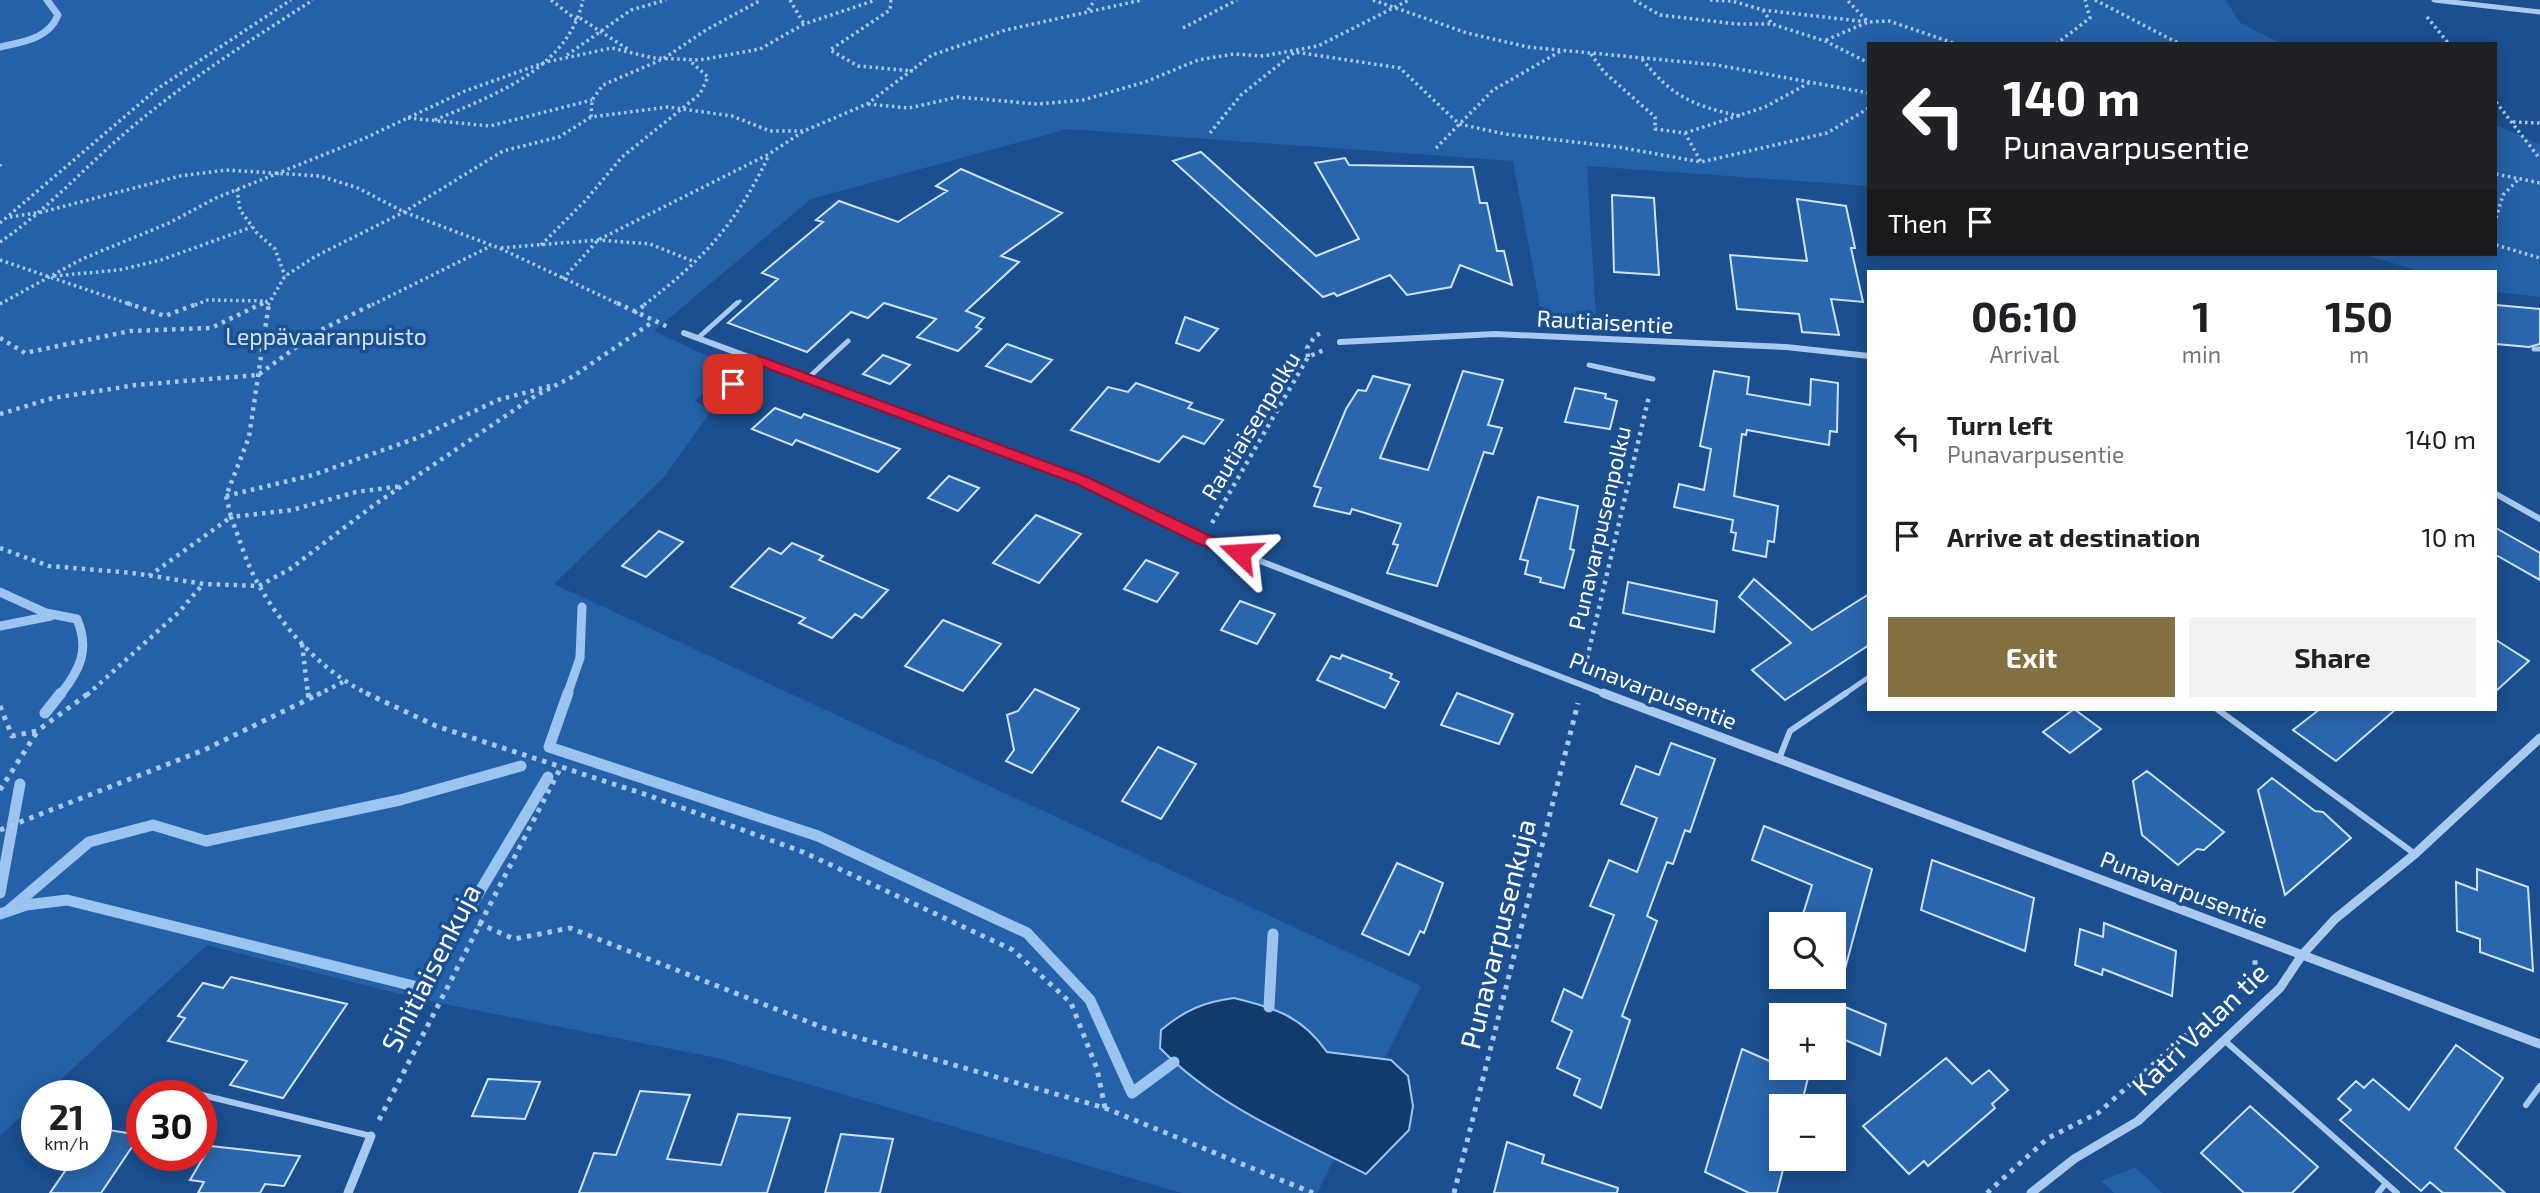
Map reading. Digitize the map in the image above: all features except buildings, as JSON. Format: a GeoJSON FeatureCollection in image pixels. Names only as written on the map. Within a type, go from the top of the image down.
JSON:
{"type":"FeatureCollection","features":[{"type":"Feature","properties":{"kind":"street"},"geometry":{"type":"LineString","coordinates":[[2434,0],[2540,12]]}},
{"type":"Feature","properties":{"kind":"street","name":"Punavarpusentie"},"geometry":{"type":"LineString","coordinates":[[684,333],[1082,481],[1203,539],[1582,685],[2540,1044]]}},
{"type":"Feature","properties":{"kind":"street","name":"Rautiaisentie"},"geometry":{"type":"LineString","coordinates":[[1340,342],[1495,334],[1786,347],[1867,356]]}},
{"type":"Feature","properties":{"kind":"street"},"geometry":{"type":"LineString","coordinates":[[733,384],[759,360]]}},
{"type":"Feature","properties":{"kind":"street"},"geometry":{"type":"LineString","coordinates":[[2497,495],[2540,519]]}},
{"type":"Feature","properties":{"kind":"street","name":"Katri Valan tie"},"geometry":{"type":"LineString","coordinates":[[2031,1193],[2074,1158],[2138,1121],[2280,988],[2302,955],[2336,919],[2415,854],[2540,738]]}},
{"type":"Feature","properties":{"kind":"street"},"geometry":{"type":"LineString","coordinates":[[348,1193],[371,1136]]}},
{"type":"Feature","properties":{"kind":"lane"},"geometry":{"type":"LineString","coordinates":[[698,338],[740,301]]}},
{"type":"Feature","properties":{"kind":"lane"},"geometry":{"type":"LineString","coordinates":[[807,379],[848,341]]}},
{"type":"Feature","properties":{"kind":"lane"},"geometry":{"type":"LineString","coordinates":[[1589,365],[1653,379]]}},
{"type":"Feature","properties":{"kind":"lane"},"geometry":{"type":"LineString","coordinates":[[1779,759],[1790,730],[1867,678]]}},
{"type":"Feature","properties":{"kind":"lane"},"geometry":{"type":"LineString","coordinates":[[2220,711],[2415,854]]}},
{"type":"Feature","properties":{"kind":"lane"},"geometry":{"type":"LineString","coordinates":[[2224,1040],[2397,1193]]}},
{"type":"Feature","properties":{"kind":"lane"},"geometry":{"type":"LineString","coordinates":[[2526,1105],[2540,1086]]}},
{"type":"Feature","properties":{"kind":"lane"},"geometry":{"type":"LineString","coordinates":[[217,1098],[371,1136]]}},
{"type":"Feature","properties":{"kind":"lane"},"geometry":{"type":"LineString","coordinates":[[2378,1193],[2386,1183]]}},
{"type":"Feature","properties":{"kind":"path"},"geometry":{"type":"LineString","coordinates":[[0,223],[157,89],[291,0]]}},
{"type":"Feature","properties":{"kind":"path"},"geometry":{"type":"LineString","coordinates":[[0,242],[42,212],[126,133],[255,36],[313,0]]}},
{"type":"Feature","properties":{"kind":"path"},"geometry":{"type":"LineString","coordinates":[[551,0],[633,53]]}},
{"type":"Feature","properties":{"kind":"path"},"geometry":{"type":"LineString","coordinates":[[435,120],[518,85],[546,62],[579,20],[583,0]]}},
{"type":"Feature","properties":{"kind":"path"},"geometry":{"type":"LineString","coordinates":[[562,58],[631,10],[666,0]]}},
{"type":"Feature","properties":{"kind":"path"},"geometry":{"type":"LineString","coordinates":[[591,117],[592,100],[603,85],[663,59],[706,30],[761,0]]}},
{"type":"Feature","properties":{"kind":"path"},"geometry":{"type":"LineString","coordinates":[[790,0],[804,24]]}},
{"type":"Feature","properties":{"kind":"path"},"geometry":{"type":"LineString","coordinates":[[0,304],[50,276],[237,189],[465,91],[546,62],[611,48],[663,59],[689,60],[760,49],[804,24],[876,0]]}},
{"type":"Feature","properties":{"kind":"path"},"geometry":{"type":"LineString","coordinates":[[891,0],[890,9],[830,50],[858,66],[913,71]]}},
{"type":"Feature","properties":{"kind":"path"},"geometry":{"type":"LineString","coordinates":[[1088,10],[1095,0]]}},
{"type":"Feature","properties":{"kind":"path"},"geometry":{"type":"LineString","coordinates":[[562,279],[598,240],[769,154],[804,131],[867,104],[932,55],[1006,30],[1142,0]]}},
{"type":"Feature","properties":{"kind":"path"},"geometry":{"type":"LineString","coordinates":[[1183,28],[1237,0]]}},
{"type":"Feature","properties":{"kind":"path"},"geometry":{"type":"LineString","coordinates":[[1373,0],[1467,33],[1528,47],[1717,65],[1867,93]]}},
{"type":"Feature","properties":{"kind":"path"},"geometry":{"type":"LineString","coordinates":[[867,104],[909,108],[958,97],[1037,104],[1083,100],[1144,82],[1198,60],[1234,54],[1263,56],[1295,52],[1338,38],[1390,7],[1409,0]]}},
{"type":"Feature","properties":{"kind":"path"},"geometry":{"type":"LineString","coordinates":[[1634,0],[1660,15],[1737,24],[1772,24],[1825,41],[1867,62]]}},
{"type":"Feature","properties":{"kind":"path"},"geometry":{"type":"LineString","coordinates":[[1710,0],[1732,1],[1763,10],[1889,22],[1950,42]]}},
{"type":"Feature","properties":{"kind":"path"},"geometry":{"type":"LineString","coordinates":[[1847,0],[1868,22]]}},
{"type":"Feature","properties":{"kind":"path"},"geometry":{"type":"LineString","coordinates":[[2059,42],[2090,18],[2085,0]]}},
{"type":"Feature","properties":{"kind":"path"},"geometry":{"type":"LineString","coordinates":[[2095,0],[2176,42]]}},
{"type":"Feature","properties":{"kind":"path"},"geometry":{"type":"LineString","coordinates":[[2420,9],[2446,42]]}},
{"type":"Feature","properties":{"kind":"path"},"geometry":{"type":"LineString","coordinates":[[1763,10],[1772,24]]}},
{"type":"Feature","properties":{"kind":"path"},"geometry":{"type":"LineString","coordinates":[[1825,41],[1868,22]]}},
{"type":"Feature","properties":{"kind":"path"},"geometry":{"type":"LineString","coordinates":[[1436,148],[1508,79],[1562,51]]}},
{"type":"Feature","properties":{"kind":"path"},"geometry":{"type":"LineString","coordinates":[[1210,133],[1241,95],[1295,52],[1400,68],[1459,124],[1505,134],[1618,147],[1701,162],[1787,144],[1828,132],[1867,109]]}},
{"type":"Feature","properties":{"kind":"path"},"geometry":{"type":"LineString","coordinates":[[1590,54],[1599,70],[1640,101],[1655,117],[1655,129],[1685,133],[1741,117],[1795,93],[1809,83]]}},
{"type":"Feature","properties":{"kind":"path"},"geometry":{"type":"LineString","coordinates":[[1642,59],[1664,88],[1700,107],[1741,117]]}},
{"type":"Feature","properties":{"kind":"path"},"geometry":{"type":"LineString","coordinates":[[541,245],[585,201],[622,157],[700,94],[708,77],[689,60]]}},
{"type":"Feature","properties":{"kind":"path"},"geometry":{"type":"LineString","coordinates":[[407,118],[490,126],[592,100]]}},
{"type":"Feature","properties":{"kind":"path"},"geometry":{"type":"LineString","coordinates":[[2497,103],[2540,159]]}},
{"type":"Feature","properties":{"kind":"path"},"geometry":{"type":"LineString","coordinates":[[804,131],[770,131],[732,116],[668,107],[591,117],[559,137],[503,151],[404,212],[316,256],[285,276],[269,301],[249,437],[226,496],[230,517],[259,586],[290,632],[343,682],[436,726],[803,852],[1013,950],[1071,1003],[1097,1069],[1105,1108]]}},
{"type":"Feature","properties":{"kind":"path"},"geometry":{"type":"LineString","coordinates":[[2512,122],[2540,123]]}},
{"type":"Feature","properties":{"kind":"path"},"geometry":{"type":"LineString","coordinates":[[1685,133],[1701,162]]}},
{"type":"Feature","properties":{"kind":"path"},"geometry":{"type":"LineString","coordinates":[[634,313],[681,278],[695,262],[748,199],[769,154]]}},
{"type":"Feature","properties":{"kind":"path"},"geometry":{"type":"LineString","coordinates":[[10,217],[42,212],[180,176],[226,170],[320,176],[346,184],[404,212],[499,248],[634,313],[684,333]]}},
{"type":"Feature","properties":{"kind":"path"},"geometry":{"type":"LineString","coordinates":[[2497,174],[2540,183]]}},
{"type":"Feature","properties":{"kind":"path"},"geometry":{"type":"LineString","coordinates":[[2497,215],[2503,195],[2519,179]]}},
{"type":"Feature","properties":{"kind":"path"},"geometry":{"type":"LineString","coordinates":[[237,189],[240,210],[252,227],[275,249],[285,276]]}},
{"type":"Feature","properties":{"kind":"path"},"geometry":{"type":"LineString","coordinates":[[50,276],[119,270],[161,260],[252,227]]}},
{"type":"Feature","properties":{"kind":"path"},"geometry":{"type":"LineString","coordinates":[[499,248],[598,240],[650,244],[695,262]]}},
{"type":"Feature","properties":{"kind":"path"},"geometry":{"type":"LineString","coordinates":[[0,414],[52,398],[136,384],[258,375],[317,332],[492,245]]}},
{"type":"Feature","properties":{"kind":"path"},"geometry":{"type":"LineString","coordinates":[[2497,245],[2540,258]]}},
{"type":"Feature","properties":{"kind":"path"},"geometry":{"type":"LineString","coordinates":[[0,260],[164,316],[208,300],[269,301]]}},
{"type":"Feature","properties":{"kind":"path"},"geometry":{"type":"LineString","coordinates":[[0,338],[25,353],[130,331],[211,328],[269,301]]}},
{"type":"Feature","properties":{"kind":"path"},"geometry":{"type":"LineString","coordinates":[[0,548],[49,566],[204,584],[259,586],[290,569],[402,486],[535,396],[558,384],[654,321]]}},
{"type":"Feature","properties":{"kind":"path","name":"Rautiaisenpolku"},"geometry":{"type":"LineString","coordinates":[[1203,539],[1308,357],[1340,342]]}},
{"type":"Feature","properties":{"kind":"path","name":"Punavarpusenpolku"},"geometry":{"type":"LineString","coordinates":[[1582,685],[1653,379]]}},
{"type":"Feature","properties":{"kind":"path"},"geometry":{"type":"LineString","coordinates":[[226,496],[313,475],[417,438],[498,400],[558,384]]}},
{"type":"Feature","properties":{"kind":"path"},"geometry":{"type":"LineString","coordinates":[[149,576],[230,517],[292,510],[356,492],[402,486]]}},
{"type":"Feature","properties":{"kind":"path"},"geometry":{"type":"LineString","coordinates":[[0,790],[37,731],[103,683],[179,612],[204,584]]}},
{"type":"Feature","properties":{"kind":"path"},"geometry":{"type":"LineString","coordinates":[[302,643],[309,699]]}},
{"type":"Feature","properties":{"kind":"path"},"geometry":{"type":"LineString","coordinates":[[0,830],[204,750],[343,682]]}},
{"type":"Feature","properties":{"kind":"path","name":"Punavarpusenkuja"},"geometry":{"type":"LineString","coordinates":[[1454,1193],[1582,685]]}},
{"type":"Feature","properties":{"kind":"path"},"geometry":{"type":"LineString","coordinates":[[0,706],[12,736],[37,731]]}},
{"type":"Feature","properties":{"kind":"path","name":"Sinitiaisenkuja"},"geometry":{"type":"LineString","coordinates":[[371,1136],[478,923],[561,767]]}},
{"type":"Feature","properties":{"kind":"path"},"geometry":{"type":"LineString","coordinates":[[478,923],[514,939],[570,928],[824,1028],[1105,1108],[1313,1193]]}},
{"type":"Feature","properties":{"kind":"path"},"geometry":{"type":"LineString","coordinates":[[1987,1193],[2048,1138],[2098,1113],[2255,974],[2256,937]]}},
{"type":"Feature","properties":{"kind":"green space","name":"Leppävaaranpuisto"},"geometry":{"type":"Polygon","coordinates":[[[0,0],[2226,0],[2239,22],[2278,42],[1867,42],[1867,186],[1587,166],[1596,319],[1542,317],[1513,161],[1067,129],[811,199],[654,331],[729,366],[695,401],[711,411],[665,476],[554,584],[1421,986],[1317,1193],[1182,1193],[722,1059],[420,999],[207,945],[60,1080],[21,1080],[21,1117],[0,1136],[0,0]]]}},
{"type":"Feature","properties":{"kind":"green space"},"geometry":{"type":"Polygon","coordinates":[[[2497,125],[2540,144],[2540,297],[2497,292],[2497,270],[2416,270],[2369,256],[2497,256],[2497,125]]]}},
{"type":"Feature","properties":{"kind":"green space"},"geometry":{"type":"Polygon","coordinates":[[[2135,1167],[2163,1193],[2114,1193],[2101,1181],[2135,1167]]]}},
{"type":"Feature","properties":{"kind":"shaded area"},"geometry":{"type":"Polygon","coordinates":[[[1234,998],[1287,1015],[1308,1030],[1327,1052],[1391,1060],[1408,1076],[1413,1106],[1409,1130],[1366,1174],[1284,1134],[1231,1104],[1182,1069],[1160,1048],[1161,1030],[1178,1017],[1204,1005],[1234,998]]]}},
{"type":"Feature","properties":{"kind":"waterway"},"geometry":{"type":"LineString","coordinates":[[0,47],[34,38],[48,29],[58,15],[47,0]]}},
{"type":"Feature","properties":{"kind":"waterway"},"geometry":{"type":"LineString","coordinates":[[0,592],[46,613],[77,619],[83,640],[81,659],[73,677],[60,695]]}},
{"type":"Feature","properties":{"kind":"waterway"},"geometry":{"type":"LineString","coordinates":[[567,695],[580,658],[582,607]]}},
{"type":"Feature","properties":{"kind":"waterway"},"geometry":{"type":"LineString","coordinates":[[0,626],[51,616]]}},
{"type":"Feature","properties":{"kind":"waterway"},"geometry":{"type":"LineString","coordinates":[[45,713],[61,693]]}},
{"type":"Feature","properties":{"kind":"waterway"},"geometry":{"type":"LineString","coordinates":[[568,693],[549,747],[818,836],[1027,933],[1090,1000],[1132,1093],[1174,1062]]}},
{"type":"Feature","properties":{"kind":"waterway"},"geometry":{"type":"LineString","coordinates":[[8,911],[89,842],[153,825],[206,841],[400,800],[521,766]]}},
{"type":"Feature","properties":{"kind":"waterway"},"geometry":{"type":"LineString","coordinates":[[414,1002],[548,777]]}},
{"type":"Feature","properties":{"kind":"waterway"},"geometry":{"type":"LineString","coordinates":[[0,893],[20,784]]}},
{"type":"Feature","properties":{"kind":"waterway"},"geometry":{"type":"LineString","coordinates":[[0,914],[26,905],[67,900],[422,988]]}},
{"type":"Feature","properties":{"kind":"waterway"},"geometry":{"type":"LineString","coordinates":[[1269,1007],[1273,934]]}},
{"type":"Feature","properties":{"kind":"route"},"geometry":{"type":"LineString","coordinates":[[733,384],[759,360],[1082,481],[1203,539],[1240,553]]}}]}
